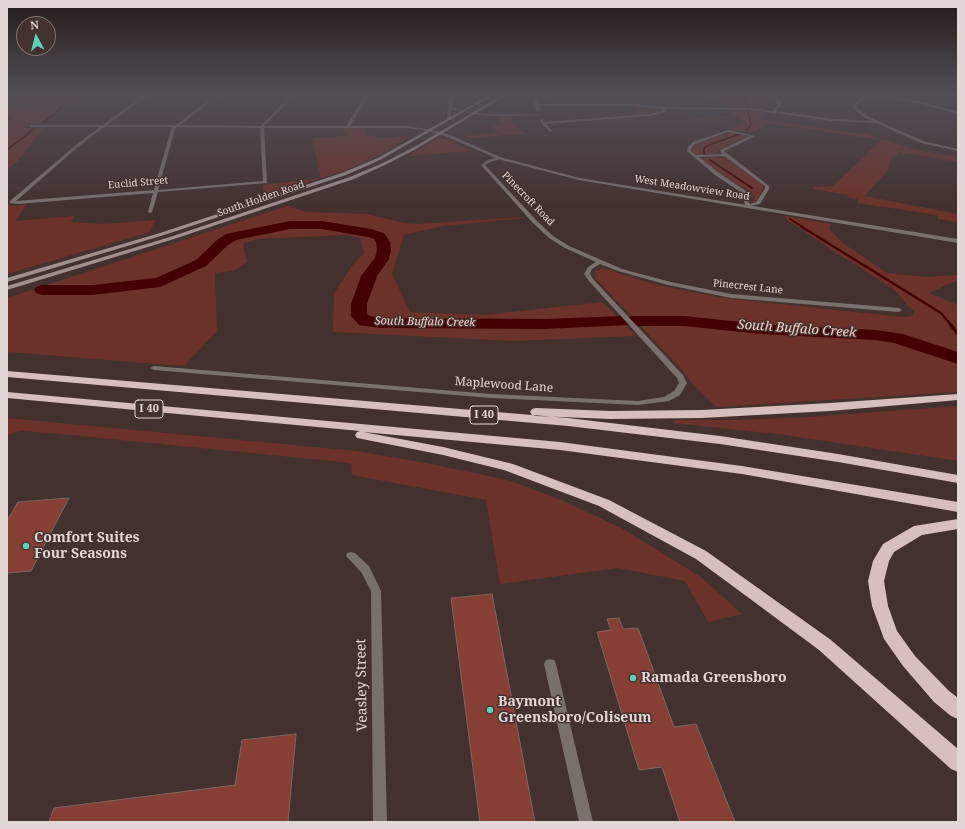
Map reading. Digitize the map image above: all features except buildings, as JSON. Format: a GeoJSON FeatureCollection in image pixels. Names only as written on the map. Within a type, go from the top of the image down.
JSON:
{"type":"FeatureCollection","features":[{"type":"Feature","properties":{"kind":"highway","name":"I 40"},"geometry":{"type":"LineString","coordinates":[[7,374],[308,401],[568,422],[645,431],[838,458],[958,479]]}},
{"type":"Feature","properties":{"kind":"highway","name":"I 40"},"geometry":{"type":"LineString","coordinates":[[7,395],[552,446],[638,456],[742,470],[958,507]]}},
{"type":"Feature","properties":{"kind":"highway"},"geometry":{"type":"LineString","coordinates":[[308,401],[610,415],[702,414],[830,407],[958,397]]}},
{"type":"Feature","properties":{"kind":"highway"},"geometry":{"type":"LineString","coordinates":[[291,422],[442,451],[508,467],[604,503],[701,555],[759,596],[825,645],[958,762]]}},
{"type":"Feature","properties":{"kind":"highway"},"geometry":{"type":"LineString","coordinates":[[958,524],[919,530],[888,548],[881,561],[876,581],[880,606],[890,634],[909,661],[941,696],[958,710]]}},
{"type":"Feature","properties":{"kind":"main road","name":"South Holden Road"},"geometry":{"type":"LineString","coordinates":[[7,280],[178,229],[344,174],[379,159],[424,133]]}},
{"type":"Feature","properties":{"kind":"main road","name":"South Holden Road"},"geometry":{"type":"LineString","coordinates":[[7,288],[172,238],[352,178],[384,164],[440,133]]}},
{"type":"Feature","properties":{"kind":"street","name":"Euclid Street"},"geometry":{"type":"LineString","coordinates":[[96,133],[12,202],[18,203],[266,182],[262,133]]}},
{"type":"Feature","properties":{"kind":"street"},"geometry":{"type":"LineString","coordinates":[[150,212],[172,133]]}},
{"type":"Feature","properties":{"kind":"street","name":"West Meadowview Road"},"geometry":{"type":"LineString","coordinates":[[443,133],[499,158],[579,179],[958,240]]}},
{"type":"Feature","properties":{"kind":"street"},"geometry":{"type":"LineString","coordinates":[[724,133],[692,145],[689,151],[722,178],[747,194],[749,196],[746,201],[748,206],[758,203],[767,189],[767,186],[721,151],[754,136],[740,133]]}},
{"type":"Feature","properties":{"kind":"street"},"geometry":{"type":"LineString","coordinates":[[900,133],[922,142],[958,150]]}},
{"type":"Feature","properties":{"kind":"street"},"geometry":{"type":"LineString","coordinates":[[694,156],[725,155]]}},
{"type":"Feature","properties":{"kind":"street","name":"Pinecroft Road"},"geometry":{"type":"LineString","coordinates":[[499,158],[489,161],[483,165],[533,220],[567,247],[599,262]]}},
{"type":"Feature","properties":{"kind":"street","name":"Pinecrest Lane"},"geometry":{"type":"LineString","coordinates":[[599,262],[643,278],[699,291],[762,299],[899,310]]}},
{"type":"Feature","properties":{"kind":"street","name":"Maplewood Lane"},"geometry":{"type":"LineString","coordinates":[[154,368],[499,396],[638,403],[666,399],[677,393],[683,383],[680,377],[591,280],[587,274],[590,268],[599,262]]}},
{"type":"Feature","properties":{"kind":"street","name":"Veasley Street"},"geometry":{"type":"LineString","coordinates":[[351,556],[364,569],[372,581],[376,591],[380,822]]}},
{"type":"Feature","properties":{"kind":"street"},"geometry":{"type":"LineString","coordinates":[[550,664],[586,822]]}},
{"type":"Feature","properties":{"kind":"shaded area"},"geometry":{"type":"Polygon","coordinates":[[[7,133],[39,133],[17,162],[7,169],[7,133]]]}},
{"type":"Feature","properties":{"kind":"shaded area"},"geometry":{"type":"Polygon","coordinates":[[[344,133],[365,133],[365,134],[382,138],[410,136],[381,154],[342,172],[321,178],[312,138],[346,136],[344,133]]]}},
{"type":"Feature","properties":{"kind":"shaded area"},"geometry":{"type":"Polygon","coordinates":[[[523,133],[524,134],[469,138],[464,136],[523,133]]]}},
{"type":"Feature","properties":{"kind":"shaded area"},"geometry":{"type":"Polygon","coordinates":[[[729,133],[738,133],[750,136],[719,149],[717,154],[693,153],[692,150],[697,144],[729,133]]]}},
{"type":"Feature","properties":{"kind":"shaded area"},"geometry":{"type":"Polygon","coordinates":[[[833,133],[868,134],[881,140],[833,133]]]}},
{"type":"Feature","properties":{"kind":"shaded area"},"geometry":{"type":"Polygon","coordinates":[[[436,139],[448,139],[471,151],[408,156],[436,139]]]}},
{"type":"Feature","properties":{"kind":"shaded area"},"geometry":{"type":"Polygon","coordinates":[[[881,140],[886,140],[917,150],[958,157],[958,162],[899,152],[891,160],[887,172],[864,196],[958,214],[958,222],[938,219],[937,215],[858,203],[858,199],[849,198],[848,195],[813,189],[814,187],[833,186],[881,140]]]}},
{"type":"Feature","properties":{"kind":"shaded area"},"geometry":{"type":"Polygon","coordinates":[[[714,157],[726,159],[762,183],[764,188],[755,202],[752,202],[755,196],[751,192],[722,175],[701,159],[714,157]]]}},
{"type":"Feature","properties":{"kind":"shaded area"},"geometry":{"type":"Polygon","coordinates":[[[321,178],[263,197],[263,185],[321,178]]]}},
{"type":"Feature","properties":{"kind":"shaded area"},"geometry":{"type":"Polygon","coordinates":[[[7,204],[13,206],[27,204],[15,221],[74,216],[71,222],[102,224],[155,220],[150,232],[7,274],[7,204]]]}},
{"type":"Feature","properties":{"kind":"shaded area"},"geometry":{"type":"Polygon","coordinates":[[[287,206],[306,212],[366,214],[404,223],[418,224],[523,217],[524,218],[444,226],[404,235],[392,274],[410,312],[483,315],[603,302],[636,336],[513,341],[333,332],[334,294],[351,267],[364,253],[360,238],[347,235],[257,239],[243,244],[247,262],[233,271],[215,273],[217,331],[184,366],[7,352],[7,298],[287,206]]]}},
{"type":"Feature","properties":{"kind":"shaded area"},"geometry":{"type":"Polygon","coordinates":[[[785,216],[831,224],[829,229],[843,243],[887,273],[926,277],[958,275],[958,280],[929,293],[958,305],[958,392],[716,407],[596,279],[595,271],[603,268],[658,285],[722,298],[906,317],[913,315],[914,311],[895,290],[787,220],[785,216]]]}},
{"type":"Feature","properties":{"kind":"shaded area"},"geometry":{"type":"Polygon","coordinates":[[[958,406],[958,461],[785,435],[674,423],[675,420],[739,420],[809,417],[958,406]]]}},
{"type":"Feature","properties":{"kind":"shaded area"},"geometry":{"type":"Polygon","coordinates":[[[7,418],[357,451],[426,463],[508,480],[566,502],[623,529],[701,577],[742,614],[708,622],[685,581],[618,568],[500,584],[486,500],[352,475],[351,463],[50,433],[20,431],[7,435],[7,418]]]}},
{"type":"Feature","properties":{"kind":"waterway"},"geometry":{"type":"LineString","coordinates":[[7,150],[29,133]]}},
{"type":"Feature","properties":{"kind":"waterway"},"geometry":{"type":"LineString","coordinates":[[704,154],[704,148],[709,145],[740,134]]}},
{"type":"Feature","properties":{"kind":"waterway"},"geometry":{"type":"LineString","coordinates":[[710,160],[752,188]]}},
{"type":"Feature","properties":{"kind":"waterway"},"geometry":{"type":"LineString","coordinates":[[790,219],[804,228]]}},
{"type":"Feature","properties":{"kind":"waterway","name":"South Buffalo Creek"},"geometry":{"type":"LineString","coordinates":[[42,290],[92,290],[160,282],[201,263],[222,243],[231,237],[290,225],[322,225],[371,233],[379,236],[383,242],[384,250],[382,259],[369,276],[359,304],[359,316],[365,321],[382,323],[545,324],[622,321]]}},
{"type":"Feature","properties":{"kind":"waterway"},"geometry":{"type":"LineString","coordinates":[[802,227],[941,313],[951,325]]}},
{"type":"Feature","properties":{"kind":"waterway","name":"South Buffalo Creek"},"geometry":{"type":"LineString","coordinates":[[633,321],[684,321],[760,329],[876,335],[897,338],[958,358]]}},
{"type":"Feature","properties":{"kind":"waterway"},"geometry":{"type":"LineString","coordinates":[[950,324],[958,334]]}},
{"type":"Feature","properties":{"kind":"place","name":"Comfort Suites Four Seasons"},"geometry":{"type":"Point","coordinates":[26,546]}},
{"type":"Feature","properties":{"kind":"place","name":"Ramada Greensboro"},"geometry":{"type":"Point","coordinates":[633,678]}},
{"type":"Feature","properties":{"kind":"place","name":"Baymont Greensboro/Coliseum"},"geometry":{"type":"Point","coordinates":[490,710]}}]}
